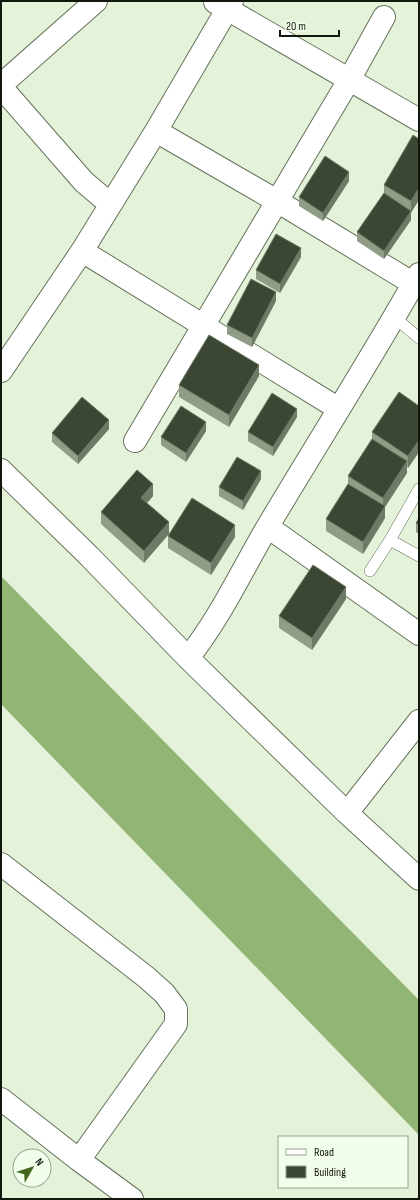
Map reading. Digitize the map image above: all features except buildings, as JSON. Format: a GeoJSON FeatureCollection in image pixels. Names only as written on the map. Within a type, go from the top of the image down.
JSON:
{"type":"FeatureCollection","features":[{"type":"Feature","properties":{"kind":"street"},"geometry":{"type":"LineString","coordinates":[[96,1],[1,86],[84,182],[110,204]]}},
{"type":"Feature","properties":{"kind":"street"},"geometry":{"type":"LineString","coordinates":[[1,371],[82,251],[156,132],[224,4],[349,80],[419,120]]}},
{"type":"Feature","properties":{"kind":"street"},"geometry":{"type":"LineString","coordinates":[[135,441],[349,80],[384,17]]}},
{"type":"Feature","properties":{"kind":"street"},"geometry":{"type":"LineString","coordinates":[[156,132],[416,279],[268,527],[217,617],[201,642],[188,658]]}},
{"type":"Feature","properties":{"kind":"street"},"geometry":{"type":"LineString","coordinates":[[82,251],[339,410]]}},
{"type":"Feature","properties":{"kind":"street"},"geometry":{"type":"LineString","coordinates":[[1,470],[89,556],[188,658],[346,812],[419,879]]}},
{"type":"Feature","properties":{"kind":"street"},"geometry":{"type":"LineString","coordinates":[[268,527],[419,634]]}},
{"type":"Feature","properties":{"kind":"street"},"geometry":{"type":"LineString","coordinates":[[346,812],[419,721]]}},
{"type":"Feature","properties":{"kind":"street"},"geometry":{"type":"LineString","coordinates":[[1,864],[146,977],[164,993],[176,1010],[176,1024],[79,1160]]}},
{"type":"Feature","properties":{"kind":"street"},"geometry":{"type":"LineString","coordinates":[[1,1099],[132,1199]]}},
{"type":"Feature","properties":{"kind":"lane"},"geometry":{"type":"LineString","coordinates":[[394,317],[419,338]]}},
{"type":"Feature","properties":{"kind":"lane"},"geometry":{"type":"LineString","coordinates":[[370,571],[390,540],[419,489]]}},
{"type":"Feature","properties":{"kind":"lane"},"geometry":{"type":"LineString","coordinates":[[390,540],[419,556]]}},
{"type":"Feature","properties":{"kind":"green space"},"geometry":{"type":"Polygon","coordinates":[[[1,576],[419,1000],[419,1135],[1,704],[1,576]]]}}]}
